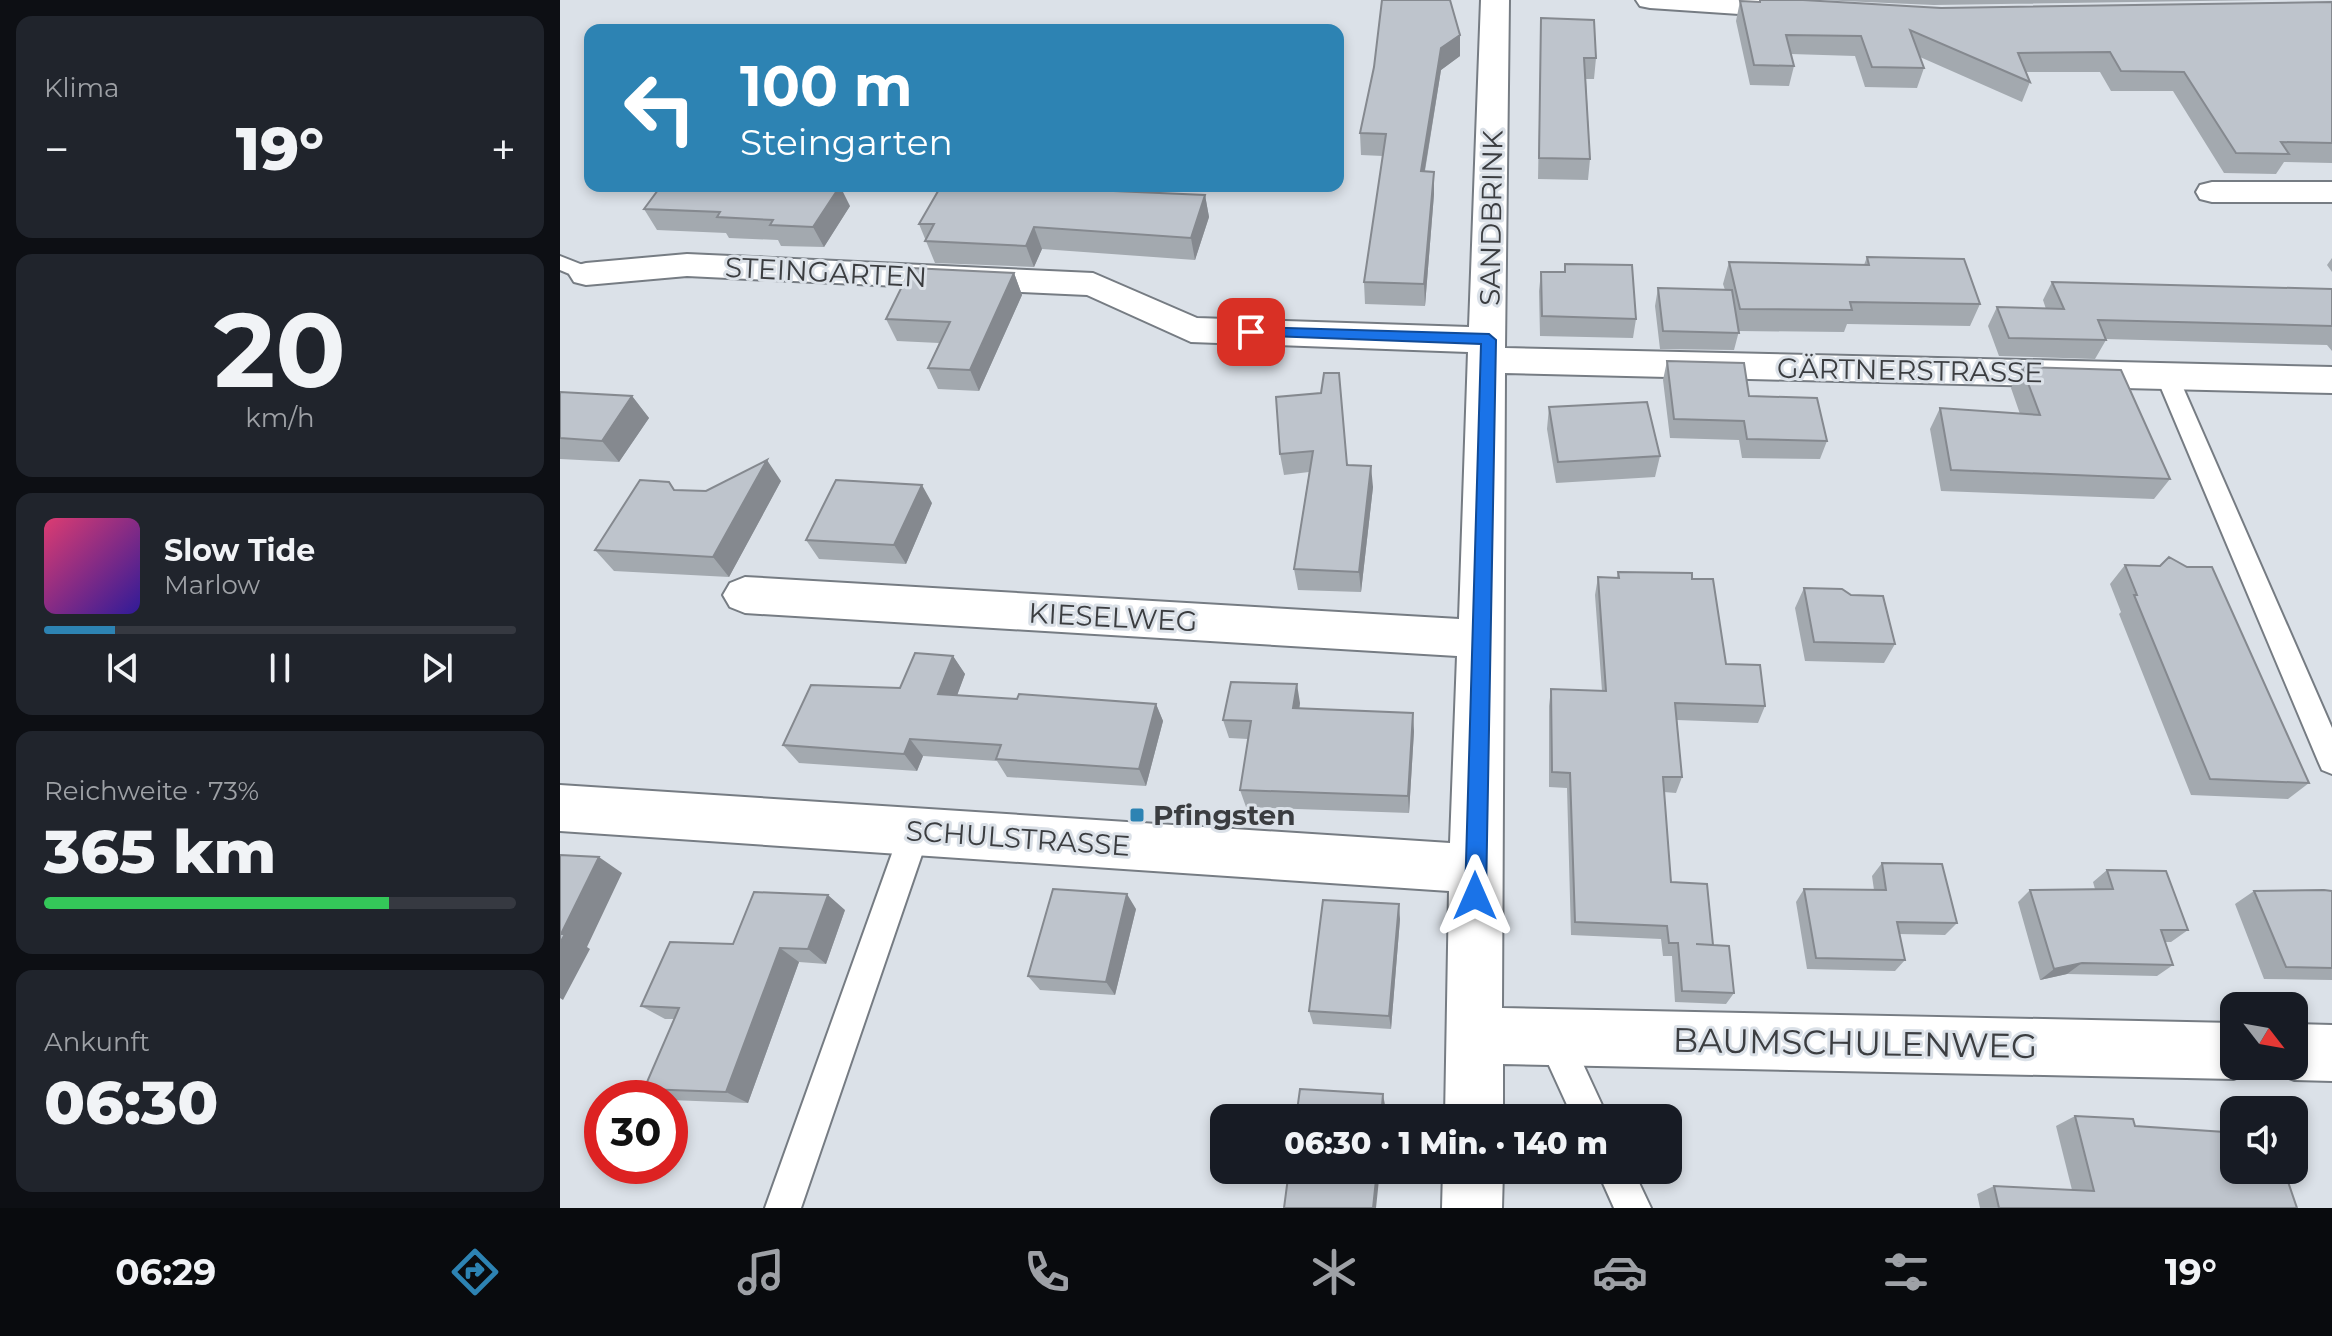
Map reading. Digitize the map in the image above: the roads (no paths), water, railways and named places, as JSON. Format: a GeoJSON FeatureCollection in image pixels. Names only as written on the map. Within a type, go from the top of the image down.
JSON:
{"type":"FeatureCollection","features":[{"type":"Feature","properties":{"kind":"street","name":"SANDBRINK"},"geometry":{"type":"LineString","coordinates":[[1475,1104],[1475,869],[1495,0]]}},
{"type":"Feature","properties":{"kind":"street"},"geometry":{"type":"LineString","coordinates":[[1650,0],[1828,11]]}},
{"type":"Feature","properties":{"kind":"street"},"geometry":{"type":"LineString","coordinates":[[2212,192],[2332,192]]}},
{"type":"Feature","properties":{"kind":"street","name":"STEINGARTEN"},"geometry":{"type":"LineString","coordinates":[[573,268],[687,265],[1093,284],[1191,330],[1489,350]]}},
{"type":"Feature","properties":{"kind":"street","name":"GÄRTNERSTRASSE"},"geometry":{"type":"LineString","coordinates":[[1489,350],[2332,380]]}},
{"type":"Feature","properties":{"kind":"street","name":"KIESELWEG"},"geometry":{"type":"LineString","coordinates":[[745,595],[1482,639]]}},
{"type":"Feature","properties":{"kind":"street","name":"SCHULSTRASSE"},"geometry":{"type":"LineString","coordinates":[[560,808],[1475,869]]}},
{"type":"Feature","properties":{"kind":"street","name":"BAUMSCHULENWEG"},"geometry":{"type":"LineString","coordinates":[[1477,1035],[2220,1051]]}},
{"type":"Feature","properties":{"kind":"street"},"geometry":{"type":"LineString","coordinates":[[2308,1052],[2332,1053]]}},
{"type":"Feature","properties":{"kind":"street"},"geometry":{"type":"LineString","coordinates":[[1472,1208],[1473,1184]]}},
{"type":"Feature","properties":{"kind":"lane"},"geometry":{"type":"LineString","coordinates":[[2167,376],[2332,761]]}},
{"type":"Feature","properties":{"kind":"lane"},"geometry":{"type":"LineString","coordinates":[[783,1208],[915,831]]}},
{"type":"Feature","properties":{"kind":"lane"},"geometry":{"type":"LineString","coordinates":[[1553,1037],[1584,1104]]}},
{"type":"Feature","properties":{"kind":"lane"},"geometry":{"type":"LineString","coordinates":[[1622,1184],[1633,1208]]}},
{"type":"Feature","properties":{"kind":"place","name":"Pfingsten"},"geometry":{"type":"Point","coordinates":[1137,815]}}]}
